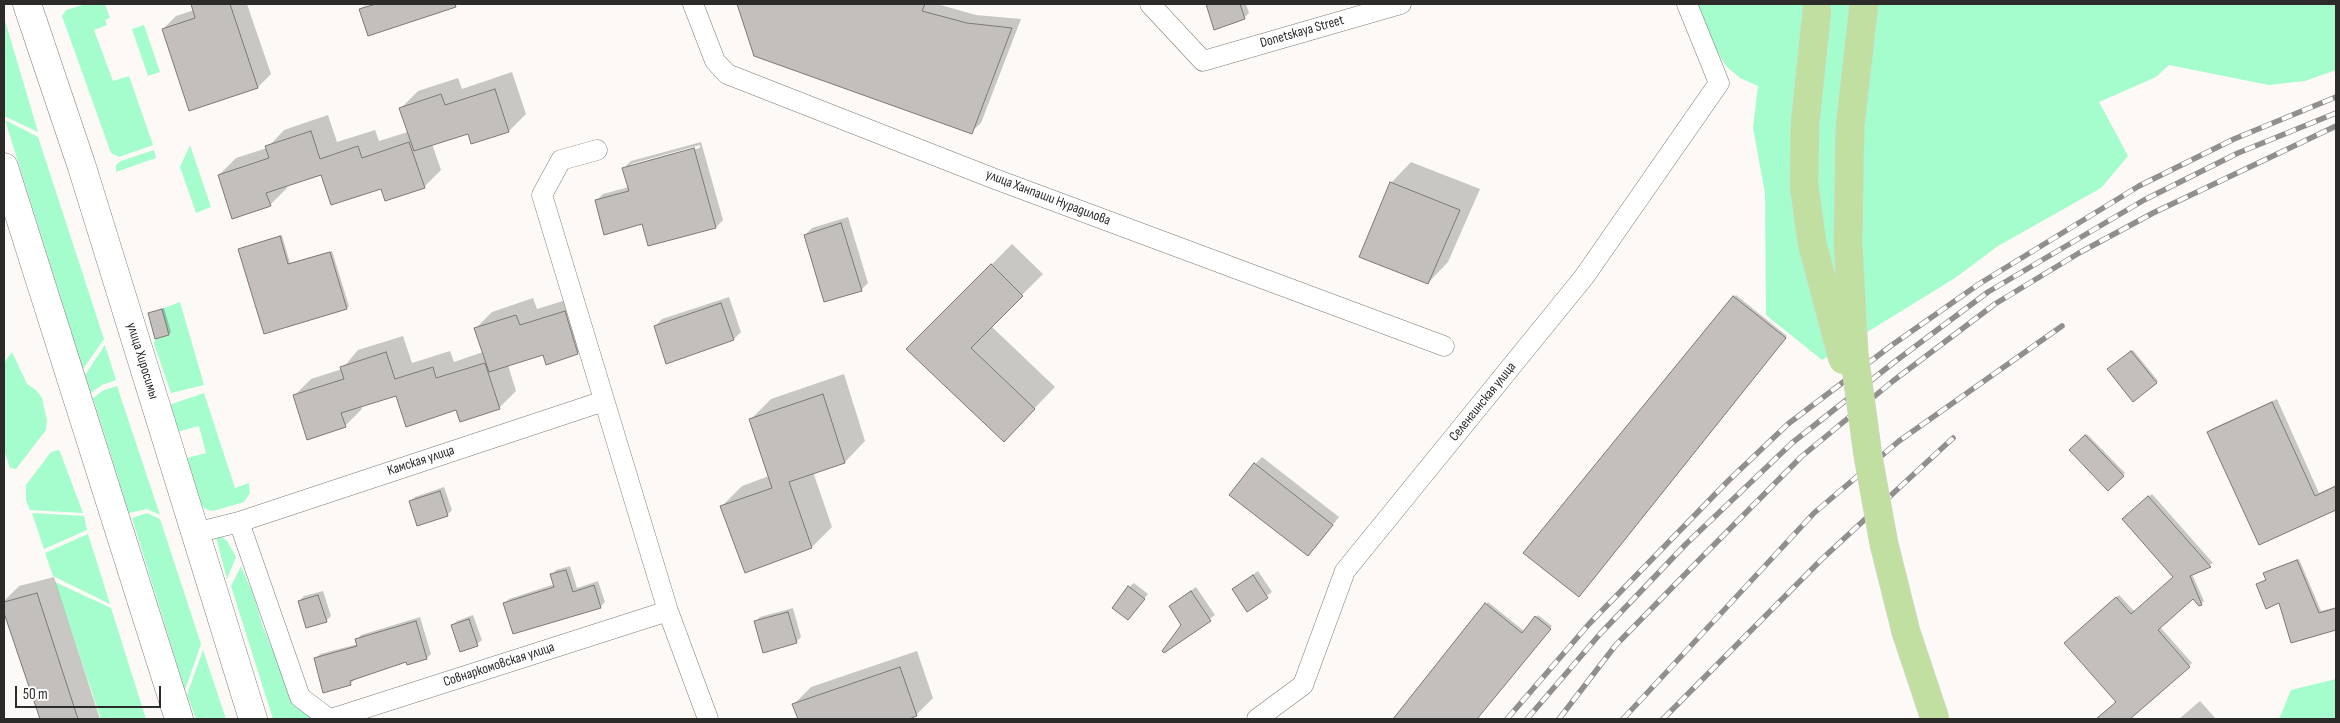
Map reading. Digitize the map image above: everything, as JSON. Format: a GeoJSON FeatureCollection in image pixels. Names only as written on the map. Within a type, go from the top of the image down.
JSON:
{"type":"FeatureCollection","features":[{"type":"Feature","properties":{"kind":"main road","name":"улица Хиросимы"},"geometry":{"type":"LineString","coordinates":[[27,4],[82,167],[253,719]]}},
{"type":"Feature","properties":{"kind":"main road"},"geometry":{"type":"LineString","coordinates":[[1864,4],[1850,127],[1848,243],[1854,353],[1868,456],[1888,562],[1906,632],[1935,719]]}},
{"type":"Feature","properties":{"kind":"main road"},"geometry":{"type":"LineString","coordinates":[[1818,7],[1805,124],[1804,185],[1812,243],[1868,456]]}},
{"type":"Feature","properties":{"kind":"main road"},"geometry":{"type":"LineString","coordinates":[[4,167],[179,719]]}},
{"type":"Feature","properties":{"kind":"street","name":"улица Ханпаши Нурадилова"},"geometry":{"type":"LineString","coordinates":[[693,4],[715,62],[727,74],[995,179],[1444,346]]}},
{"type":"Feature","properties":{"kind":"street","name":"Donetskaya Street"},"geometry":{"type":"LineString","coordinates":[[1150,4],[1203,61],[1401,4]]}},
{"type":"Feature","properties":{"kind":"street","name":"Селенгинская улица"},"geometry":{"type":"LineString","coordinates":[[1257,719],[1303,685],[1345,571],[1584,277],[1720,83],[1687,4]]}},
{"type":"Feature","properties":{"kind":"street"},"geometry":{"type":"LineString","coordinates":[[597,150],[561,160],[542,195],[668,611],[708,719]]}},
{"type":"Feature","properties":{"kind":"street","name":"Камская улица"},"geometry":{"type":"LineString","coordinates":[[239,522],[604,401]]}},
{"type":"Feature","properties":{"kind":"street"},"geometry":{"type":"LineString","coordinates":[[195,533],[239,522]]}},
{"type":"Feature","properties":{"kind":"street","name":"Совнаркомовская улица"},"geometry":{"type":"LineString","coordinates":[[239,522],[300,697],[330,719],[668,611]]}},
{"type":"Feature","properties":{"kind":"green space"},"geometry":{"type":"Polygon","coordinates":[[[86,4],[105,4],[110,18],[105,20],[107,25],[94,30],[113,81],[129,76],[153,145],[119,157],[111,153],[62,16],[66,10],[86,4]]]}},
{"type":"Feature","properties":{"kind":"green space"},"geometry":{"type":"Polygon","coordinates":[[[1688,4],[2336,4],[2336,70],[2305,81],[2269,85],[2169,65],[2156,77],[2099,102],[2128,156],[2101,188],[1998,246],[1955,278],[1822,360],[1766,315],[1765,193],[1753,128],[1758,86],[1740,78],[1726,66],[1688,4]]]}},
{"type":"Feature","properties":{"kind":"green space"},"geometry":{"type":"Polygon","coordinates":[[[4,17],[38,132],[4,116],[4,17]]]}},
{"type":"Feature","properties":{"kind":"green space"},"geometry":{"type":"Polygon","coordinates":[[[144,25],[160,72],[148,76],[132,29],[144,25]]]}},
{"type":"Feature","properties":{"kind":"green space"},"geometry":{"type":"Polygon","coordinates":[[[5,120],[38,137],[104,339],[83,369],[5,120]]]}},
{"type":"Feature","properties":{"kind":"green space"},"geometry":{"type":"Polygon","coordinates":[[[190,145],[211,207],[196,213],[180,167],[190,145]]]}},
{"type":"Feature","properties":{"kind":"green space"},"geometry":{"type":"Polygon","coordinates":[[[154,150],[156,158],[116,172],[116,165],[121,161],[154,150]]]}},
{"type":"Feature","properties":{"kind":"green space"},"geometry":{"type":"Polygon","coordinates":[[[180,302],[204,385],[171,393],[154,344],[155,339],[169,335],[162,309],[180,302]]]}},
{"type":"Feature","properties":{"kind":"green space"},"geometry":{"type":"Polygon","coordinates":[[[105,345],[116,380],[102,385],[91,393],[85,375],[105,345]]]}},
{"type":"Feature","properties":{"kind":"green space"},"geometry":{"type":"Polygon","coordinates":[[[12,352],[27,384],[36,390],[42,398],[47,420],[46,430],[16,469],[10,468],[4,450],[4,363],[12,352]]]}},
{"type":"Feature","properties":{"kind":"green space"},"geometry":{"type":"Polygon","coordinates":[[[117,386],[160,515],[147,509],[129,513],[93,398],[104,390],[117,386]]]}},
{"type":"Feature","properties":{"kind":"green space"},"geometry":{"type":"Polygon","coordinates":[[[204,393],[235,488],[249,483],[250,493],[244,502],[213,511],[205,509],[198,501],[184,459],[206,453],[199,426],[177,432],[169,405],[204,393]]]}},
{"type":"Feature","properties":{"kind":"green space"},"geometry":{"type":"Polygon","coordinates":[[[59,450],[83,513],[30,510],[26,500],[26,485],[51,452],[59,450]]]}},
{"type":"Feature","properties":{"kind":"green space"},"geometry":{"type":"Polygon","coordinates":[[[32,513],[84,516],[87,530],[44,549],[32,513]]]}},
{"type":"Feature","properties":{"kind":"green space"},"geometry":{"type":"Polygon","coordinates":[[[147,513],[160,519],[201,644],[185,690],[132,518],[147,513]]]}},
{"type":"Feature","properties":{"kind":"green space"},"geometry":{"type":"Polygon","coordinates":[[[88,534],[110,604],[53,576],[45,553],[88,534]]]}},
{"type":"Feature","properties":{"kind":"green space"},"geometry":{"type":"Polygon","coordinates":[[[216,537],[222,537],[227,541],[236,557],[227,579],[216,537]]]}},
{"type":"Feature","properties":{"kind":"green space"},"geometry":{"type":"Polygon","coordinates":[[[241,566],[253,594],[263,627],[289,688],[317,719],[273,719],[231,586],[241,566]]]}},
{"type":"Feature","properties":{"kind":"green space"},"geometry":{"type":"Polygon","coordinates":[[[55,582],[111,608],[146,719],[101,719],[55,582]]]}},
{"type":"Feature","properties":{"kind":"green space"},"geometry":{"type":"Polygon","coordinates":[[[203,650],[226,719],[196,719],[187,695],[203,650]]]}},
{"type":"Feature","properties":{"kind":"green space"},"geometry":{"type":"Polygon","coordinates":[[[2336,679],[2336,719],[2279,719],[2291,690],[2336,679]]]}},
{"type":"Feature","properties":{"kind":"building"},"geometry":{"type":"Polygon","coordinates":[[[191,4],[230,4],[258,88],[189,111],[162,29],[195,18],[191,4]]]}},
{"type":"Feature","properties":{"kind":"building"},"geometry":{"type":"Polygon","coordinates":[[[376,4],[455,4],[456,7],[368,36],[359,9],[376,4]]]}},
{"type":"Feature","properties":{"kind":"building"},"geometry":{"type":"Polygon","coordinates":[[[737,4],[925,4],[922,11],[967,23],[1012,28],[972,134],[754,56],[737,4]]]}},
{"type":"Feature","properties":{"kind":"building"},"geometry":{"type":"Polygon","coordinates":[[[1206,4],[1240,4],[1245,19],[1214,30],[1206,4]]]}},
{"type":"Feature","properties":{"kind":"building"},"geometry":{"type":"Polygon","coordinates":[[[495,89],[509,132],[471,144],[468,134],[414,151],[399,108],[441,94],[445,105],[495,89]]]}},
{"type":"Feature","properties":{"kind":"building"},"geometry":{"type":"Polygon","coordinates":[[[311,131],[320,159],[358,146],[362,158],[409,142],[425,188],[385,201],[381,189],[331,205],[321,175],[266,193],[271,206],[232,219],[218,175],[269,158],[265,146],[311,131]]]}},
{"type":"Feature","properties":{"kind":"building"},"geometry":{"type":"Polygon","coordinates":[[[694,148],[716,228],[648,246],[642,224],[604,235],[595,200],[629,191],[622,168],[694,148]]]}},
{"type":"Feature","properties":{"kind":"building"},"geometry":{"type":"Polygon","coordinates":[[[1390,182],[1460,210],[1428,284],[1359,257],[1390,182]]]}},
{"type":"Feature","properties":{"kind":"building"},"geometry":{"type":"Polygon","coordinates":[[[841,223],[862,291],[824,302],[804,235],[841,223]]]}},
{"type":"Feature","properties":{"kind":"building"},"geometry":{"type":"Polygon","coordinates":[[[280,236],[288,264],[330,252],[347,309],[264,334],[238,249],[280,236]]]}},
{"type":"Feature","properties":{"kind":"building"},"geometry":{"type":"Polygon","coordinates":[[[991,264],[1023,296],[971,348],[1035,409],[1004,442],[906,349],[991,264]]]}},
{"type":"Feature","properties":{"kind":"building"},"geometry":{"type":"Polygon","coordinates":[[[1733,296],[1786,338],[1579,597],[1523,553],[1733,296]]]}},
{"type":"Feature","properties":{"kind":"building"},"geometry":{"type":"Polygon","coordinates":[[[721,303],[734,340],[666,364],[654,326],[721,303]]]}},
{"type":"Feature","properties":{"kind":"building"},"geometry":{"type":"Polygon","coordinates":[[[162,309],[169,335],[155,339],[148,313],[162,309]]]}},
{"type":"Feature","properties":{"kind":"building"},"geometry":{"type":"Polygon","coordinates":[[[565,311],[578,354],[546,365],[543,355],[489,372],[474,328],[516,315],[520,325],[565,311]]]}},
{"type":"Feature","properties":{"kind":"building"},"geometry":{"type":"Polygon","coordinates":[[[2131,351],[2157,383],[2133,402],[2107,369],[2131,351]]]}},
{"type":"Feature","properties":{"kind":"building"},"geometry":{"type":"Polygon","coordinates":[[[386,352],[395,379],[433,367],[436,378],[485,363],[500,409],[460,422],[456,410],[406,427],[396,396],[341,413],[346,427],[307,440],[293,395],[344,379],[340,367],[386,352]]]}},
{"type":"Feature","properties":{"kind":"building"},"geometry":{"type":"Polygon","coordinates":[[[823,394],[845,463],[789,482],[812,548],[745,573],[720,506],[772,488],[749,419],[823,394]]]}},
{"type":"Feature","properties":{"kind":"building"},"geometry":{"type":"Polygon","coordinates":[[[2272,402],[2315,496],[2336,486],[2336,510],[2259,545],[2207,432],[2272,402]]]}},
{"type":"Feature","properties":{"kind":"building"},"geometry":{"type":"Polygon","coordinates":[[[2085,435],[2124,476],[2108,491],[2069,450],[2085,435]]]}},
{"type":"Feature","properties":{"kind":"building"},"geometry":{"type":"Polygon","coordinates":[[[1254,463],[1333,525],[1308,556],[1229,495],[1254,463]]]}},
{"type":"Feature","properties":{"kind":"building"},"geometry":{"type":"Polygon","coordinates":[[[440,491],[448,516],[417,526],[409,501],[440,491]]]}},
{"type":"Feature","properties":{"kind":"building"},"geometry":{"type":"Polygon","coordinates":[[[2148,496],[2211,567],[2190,576],[2202,605],[2199,606],[2193,599],[2158,630],[2190,667],[2130,719],[2096,719],[2116,702],[2064,643],[2116,597],[2131,614],[2173,577],[2122,519],[2148,496]]]}},
{"type":"Feature","properties":{"kind":"building"},"geometry":{"type":"Polygon","coordinates":[[[2297,560],[2319,613],[2336,608],[2336,630],[2291,643],[2279,603],[2266,609],[2256,584],[2266,580],[2263,573],[2297,560]]]}},
{"type":"Feature","properties":{"kind":"building"},"geometry":{"type":"Polygon","coordinates":[[[566,570],[573,592],[594,585],[601,608],[513,634],[503,603],[554,587],[550,574],[566,570]]]}},
{"type":"Feature","properties":{"kind":"building"},"geometry":{"type":"Polygon","coordinates":[[[1253,575],[1268,598],[1247,612],[1232,589],[1253,575]]]}},
{"type":"Feature","properties":{"kind":"building"},"geometry":{"type":"Polygon","coordinates":[[[1128,586],[1145,599],[1128,620],[1112,608],[1128,586]]]}},
{"type":"Feature","properties":{"kind":"building"},"geometry":{"type":"Polygon","coordinates":[[[1191,591],[1211,621],[1164,653],[1162,651],[1181,625],[1169,606],[1191,591]]]}},
{"type":"Feature","properties":{"kind":"building"},"geometry":{"type":"Polygon","coordinates":[[[37,593],[78,719],[40,719],[4,613],[4,602],[37,593]]]}},
{"type":"Feature","properties":{"kind":"building"},"geometry":{"type":"Polygon","coordinates":[[[318,595],[327,622],[306,628],[298,601],[318,595]]]}},
{"type":"Feature","properties":{"kind":"building"},"geometry":{"type":"Polygon","coordinates":[[[1485,603],[1522,633],[1535,616],[1551,629],[1477,719],[1393,719],[1485,603]]]}},
{"type":"Feature","properties":{"kind":"building"},"geometry":{"type":"Polygon","coordinates":[[[788,612],[797,643],[763,653],[754,621],[788,612]]]}},
{"type":"Feature","properties":{"kind":"building"},"geometry":{"type":"Polygon","coordinates":[[[469,619],[478,646],[460,652],[451,625],[469,619]]]}},
{"type":"Feature","properties":{"kind":"building"},"geometry":{"type":"Polygon","coordinates":[[[416,621],[427,659],[407,665],[406,662],[350,681],[351,685],[323,693],[314,658],[357,646],[355,639],[416,621]]]}},
{"type":"Feature","properties":{"kind":"building"},"geometry":{"type":"Polygon","coordinates":[[[900,667],[917,716],[909,719],[798,719],[792,704],[900,667]]]}},
{"type":"Feature","properties":{"kind":"railway"},"geometry":{"type":"LineString","coordinates":[[1507,719],[1589,624],[1728,481],[1788,424],[1892,345],[1979,284],[2139,186],[2234,139],[2336,97]]}},
{"type":"Feature","properties":{"kind":"railway"},"geometry":{"type":"LineString","coordinates":[[1527,719],[1600,634],[1686,544],[1792,443],[1893,363],[1988,292],[2144,200],[2238,153],[2336,113]]}},
{"type":"Feature","properties":{"kind":"railway"},"geometry":{"type":"LineString","coordinates":[[1559,719],[1615,646],[1702,557],[1801,457],[1893,381],[1995,304],[2079,253],[2153,213],[2336,126]]}},
{"type":"Feature","properties":{"kind":"railway"},"geometry":{"type":"LineString","coordinates":[[1623,719],[1814,513],[1899,441],[2062,326]]}},
{"type":"Feature","properties":{"kind":"railway"},"geometry":{"type":"LineString","coordinates":[[1663,719],[1822,559],[1953,438]]}}]}
